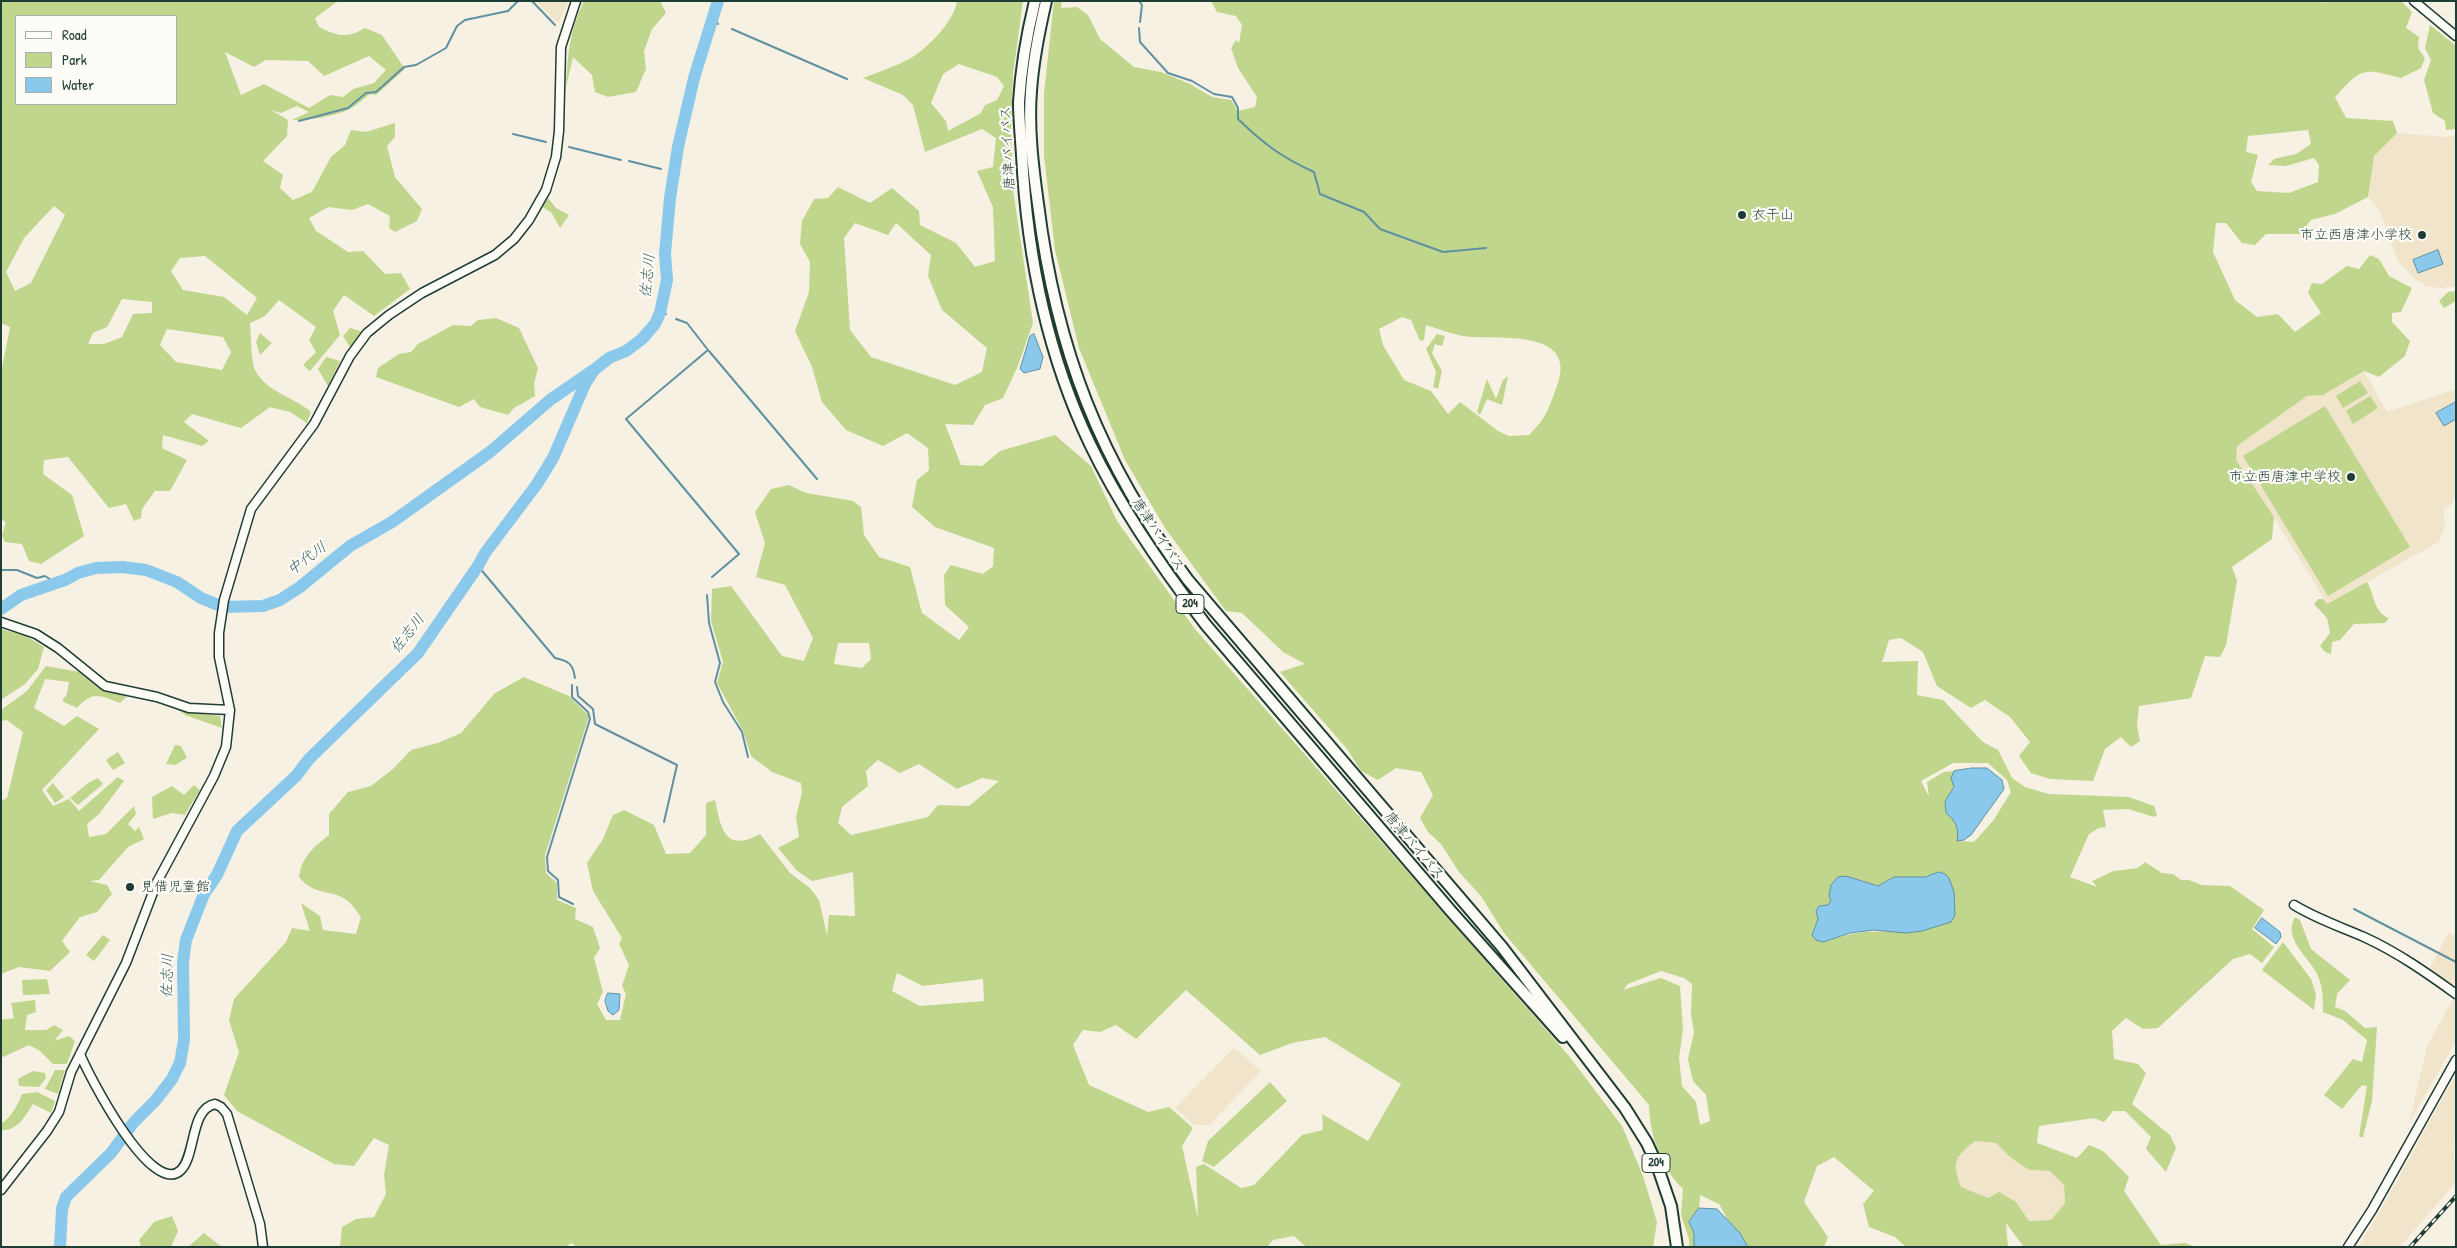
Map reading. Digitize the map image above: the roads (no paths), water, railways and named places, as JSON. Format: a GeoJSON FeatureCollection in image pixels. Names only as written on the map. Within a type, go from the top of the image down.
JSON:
{"type":"FeatureCollection","features":[{"type":"Feature","properties":{"kind":"highway","name":"唐津バイパス"},"geometry":{"type":"LineString","coordinates":[[1035,1],[1028,31],[1019,105],[1023,184],[1033,265],[1054,352],[1069,396],[1094,453],[1137,529],[1170,578],[1206,625],[1450,910],[1610,1089]]}},
{"type":"Feature","properties":{"kind":"highway","name":"唐津バイパス"},"geometry":{"type":"LineString","coordinates":[[1046,1],[1033,67],[1030,107],[1035,184],[1045,262],[1072,365],[1110,457],[1148,523],[1188,580],[1496,940],[1636,1125],[1657,1164],[1671,1206],[1677,1247]]}},
{"type":"Feature","properties":{"kind":"street"},"geometry":{"type":"LineString","coordinates":[[1,1190],[47,1131],[59,1112],[71,1072],[126,963],[167,861],[221,760],[229,734],[230,710],[219,657],[221,612],[251,509],[314,424],[350,356],[367,334],[388,315],[422,293],[495,254],[514,239],[529,220],[546,190],[556,157],[559,131],[561,47],[576,1]]}},
{"type":"Feature","properties":{"kind":"street"},"geometry":{"type":"LineString","coordinates":[[2414,1],[2456,36]]}},
{"type":"Feature","properties":{"kind":"street"},"geometry":{"type":"LineString","coordinates":[[1,622],[36,634],[51,643],[105,686],[157,697],[189,708],[230,710]]}},
{"type":"Feature","properties":{"kind":"street"},"geometry":{"type":"LineString","coordinates":[[2294,905],[2327,923],[2376,943],[2419,968],[2456,994]]}},
{"type":"Feature","properties":{"kind":"street"},"geometry":{"type":"LineString","coordinates":[[80,1054],[92,1081],[120,1129],[157,1169],[167,1174],[174,1174],[181,1170],[187,1160],[200,1118],[205,1109],[215,1104],[221,1107],[227,1114],[260,1224],[263,1247]]}},
{"type":"Feature","properties":{"kind":"street"},"geometry":{"type":"LineString","coordinates":[[2348,1247],[2372,1210],[2456,1060]]}},
{"type":"Feature","properties":{"kind":"water"},"geometry":{"type":"Polygon","coordinates":[[[2438,250],[2443,264],[2418,273],[2413,260],[2438,250]]]}},
{"type":"Feature","properties":{"kind":"water"},"geometry":{"type":"Polygon","coordinates":[[[1034,334],[1043,357],[1040,369],[1024,373],[1020,369],[1030,336],[1034,334]]]}},
{"type":"Feature","properties":{"kind":"water"},"geometry":{"type":"Polygon","coordinates":[[[2456,402],[2456,419],[2444,426],[2436,413],[2456,402]]]}},
{"type":"Feature","properties":{"kind":"water"},"geometry":{"type":"Polygon","coordinates":[[[1987,768],[2002,780],[2004,789],[1971,835],[1964,840],[1957,841],[1958,832],[1954,822],[1946,813],[1945,801],[1954,787],[1951,778],[1954,771],[1987,768]]]}},
{"type":"Feature","properties":{"kind":"water"},"geometry":{"type":"Polygon","coordinates":[[[1939,872],[1949,878],[1954,892],[1955,915],[1951,922],[1922,931],[1906,933],[1874,930],[1850,933],[1823,942],[1816,940],[1812,935],[1818,919],[1816,911],[1819,906],[1828,905],[1831,901],[1829,896],[1831,885],[1838,877],[1846,876],[1878,886],[1894,877],[1925,877],[1939,872]]]}},
{"type":"Feature","properties":{"kind":"water"},"geometry":{"type":"Polygon","coordinates":[[[2262,918],[2280,932],[2281,937],[2276,944],[2255,928],[2262,918]]]}},
{"type":"Feature","properties":{"kind":"water"},"geometry":{"type":"Polygon","coordinates":[[[608,993],[620,994],[619,1010],[613,1015],[608,1011],[605,1001],[608,993]]]}},
{"type":"Feature","properties":{"kind":"water"},"geometry":{"type":"Polygon","coordinates":[[[1699,1208],[1717,1209],[1740,1233],[1748,1247],[1694,1247],[1694,1233],[1689,1222],[1699,1208]]]}},
{"type":"Feature","properties":{"kind":"waterway"},"geometry":{"type":"LineString","coordinates":[[299,121],[348,108],[366,93],[376,92],[404,67],[416,65],[446,48],[457,26],[465,20],[508,11],[518,1]]}},
{"type":"Feature","properties":{"kind":"waterway"},"geometry":{"type":"LineString","coordinates":[[532,1],[555,25]]}},
{"type":"Feature","properties":{"kind":"waterway","name":"佐志川"},"geometry":{"type":"LineString","coordinates":[[60,1247],[62,1209],[66,1197],[111,1153],[134,1122],[155,1101],[172,1079],[180,1063],[184,1040],[183,962],[186,940],[204,894],[217,875],[237,831],[296,776],[309,759],[418,653],[485,553],[537,484],[553,458],[585,384],[594,370],[609,358],[626,351],[642,339],[655,324],[660,313],[667,280],[665,254],[670,198],[678,147],[694,78],[718,1]]}},
{"type":"Feature","properties":{"kind":"waterway"},"geometry":{"type":"LineString","coordinates":[[1139,1],[1142,5],[1140,22]]}},
{"type":"Feature","properties":{"kind":"waterway"},"geometry":{"type":"LineString","coordinates":[[714,18],[718,24]]}},
{"type":"Feature","properties":{"kind":"waterway"},"geometry":{"type":"LineString","coordinates":[[1139,28],[1140,42],[1168,73],[1192,81],[1214,94],[1232,97],[1238,108],[1238,119],[1273,149],[1314,172],[1320,194],[1364,212],[1380,229],[1443,252],[1486,248]]}},
{"type":"Feature","properties":{"kind":"waterway"},"geometry":{"type":"LineString","coordinates":[[732,29],[847,79]]}},
{"type":"Feature","properties":{"kind":"waterway"},"geometry":{"type":"LineString","coordinates":[[513,134],[546,142]]}},
{"type":"Feature","properties":{"kind":"waterway"},"geometry":{"type":"LineString","coordinates":[[569,147],[621,160]]}},
{"type":"Feature","properties":{"kind":"waterway"},"geometry":{"type":"LineString","coordinates":[[629,161],[661,169]]}},
{"type":"Feature","properties":{"kind":"waterway","name":"佐志川"},"geometry":{"type":"LineString","coordinates":[[670,170],[675,168]]}},
{"type":"Feature","properties":{"kind":"waterway","name":"佐志川"},"geometry":{"type":"LineString","coordinates":[[660,313],[666,314]]}},
{"type":"Feature","properties":{"kind":"waterway"},"geometry":{"type":"LineString","coordinates":[[676,319],[687,323],[708,350],[626,419],[739,554],[712,577]]}},
{"type":"Feature","properties":{"kind":"waterway"},"geometry":{"type":"LineString","coordinates":[[709,351],[817,479]]}},
{"type":"Feature","properties":{"kind":"waterway","name":"中代川"},"geometry":{"type":"LineString","coordinates":[[1,609],[21,595],[65,580],[78,573],[96,568],[122,567],[146,570],[177,582],[201,598],[223,607],[263,606],[280,600],[300,587],[350,546],[392,522],[490,452],[550,400],[592,371]]}},
{"type":"Feature","properties":{"kind":"waterway"},"geometry":{"type":"LineString","coordinates":[[478,566],[555,658],[570,664],[575,678]]}},
{"type":"Feature","properties":{"kind":"waterway"},"geometry":{"type":"LineString","coordinates":[[1,570],[17,570],[37,578],[45,576],[56,583]]}},
{"type":"Feature","properties":{"kind":"waterway"},"geometry":{"type":"LineString","coordinates":[[707,595],[709,623],[720,663],[715,682],[723,702],[742,732],[748,757]]}},
{"type":"Feature","properties":{"kind":"waterway"},"geometry":{"type":"LineString","coordinates":[[572,685],[572,697],[588,712],[590,719],[547,857],[548,871],[558,880],[559,897],[573,904]]}},
{"type":"Feature","properties":{"kind":"waterway"},"geometry":{"type":"LineString","coordinates":[[577,687],[578,696],[593,709],[595,724],[677,765],[664,822]]}},
{"type":"Feature","properties":{"kind":"waterway"},"geometry":{"type":"LineString","coordinates":[[2354,909],[2456,962]]}},
{"type":"Feature","properties":{"kind":"railway"},"geometry":{"type":"LineString","coordinates":[[2410,1247],[2456,1196]]}},
{"type":"Feature","properties":{"kind":"place","name":"衣干山"},"geometry":{"type":"Point","coordinates":[1742,215]}},
{"type":"Feature","properties":{"kind":"place","name":"市立西唐津小学校"},"geometry":{"type":"Point","coordinates":[2422,235]}},
{"type":"Feature","properties":{"kind":"place","name":"市立西唐津中学校"},"geometry":{"type":"Point","coordinates":[2351,477]}},
{"type":"Feature","properties":{"kind":"place","name":"見借児童館"},"geometry":{"type":"Point","coordinates":[130,887]}}]}
